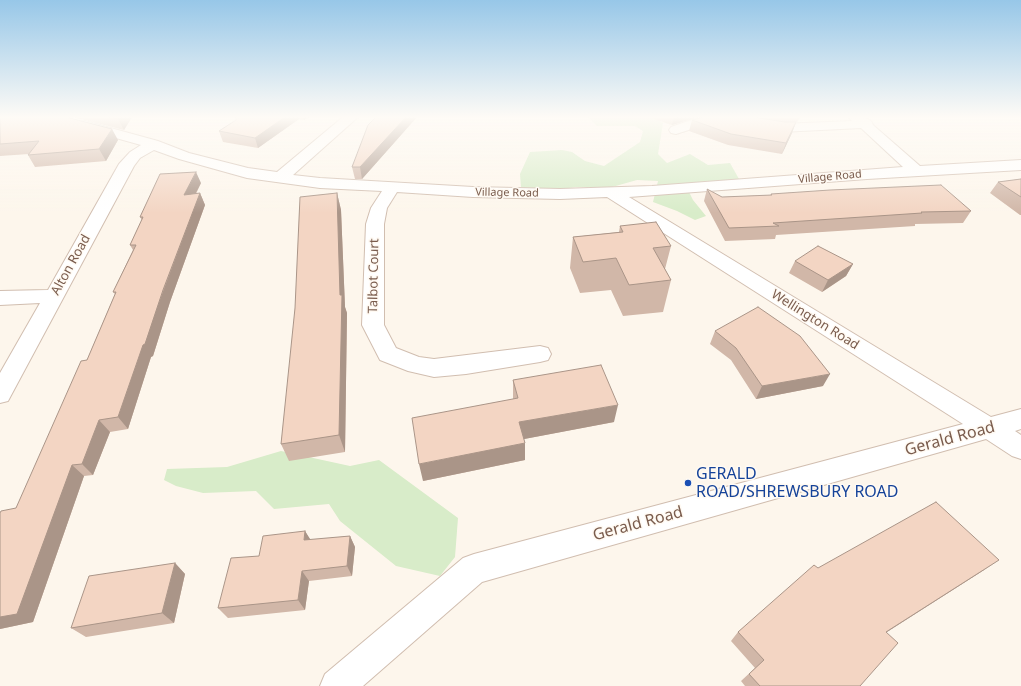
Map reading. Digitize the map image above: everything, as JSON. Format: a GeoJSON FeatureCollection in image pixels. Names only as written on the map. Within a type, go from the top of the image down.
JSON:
{"type":"FeatureCollection","features":[{"type":"Feature","properties":{"kind":"street","name":"Alton Road"},"geometry":{"type":"LineString","coordinates":[[0,394],[128,164],[135,155],[145,149]]}},
{"type":"Feature","properties":{"kind":"street","name":"Village Road"},"geometry":{"type":"LineString","coordinates":[[166,149],[184,156],[247,173],[320,184],[552,194],[652,191],[916,171],[1021,165]]}},
{"type":"Feature","properties":{"kind":"street"},"geometry":{"type":"LineString","coordinates":[[280,178],[314,149]]}},
{"type":"Feature","properties":{"kind":"street"},"geometry":{"type":"LineString","coordinates":[[892,149],[916,171]]}},
{"type":"Feature","properties":{"kind":"street","name":"Talbot Court"},"geometry":{"type":"LineString","coordinates":[[392,188],[380,208],[375,224],[373,325],[388,354],[416,365],[434,368],[466,366],[540,354]]}},
{"type":"Feature","properties":{"kind":"street","name":"Wellington Road"},"geometry":{"type":"LineString","coordinates":[[610,192],[1021,448]]}},
{"type":"Feature","properties":{"kind":"street"},"geometry":{"type":"LineString","coordinates":[[0,298],[54,296]]}},
{"type":"Feature","properties":{"kind":"street","name":"Gerald Road"},"geometry":{"type":"LineString","coordinates":[[337,686],[474,569],[1021,419]]}},
{"type":"Feature","properties":{"kind":"green space"},"geometry":{"type":"Polygon","coordinates":[[[629,149],[659,149],[658,154],[667,163],[690,154],[708,165],[730,163],[739,179],[714,183],[689,192],[693,200],[706,216],[695,220],[653,202],[658,181],[637,180],[612,187],[576,187],[540,192],[521,187],[520,174],[530,152],[562,150],[572,152],[585,161],[604,166],[629,149]]]}},
{"type":"Feature","properties":{"kind":"green space"},"geometry":{"type":"Polygon","coordinates":[[[281,451],[350,466],[379,460],[458,518],[455,557],[440,576],[396,566],[340,521],[329,504],[274,509],[256,491],[203,493],[176,486],[164,480],[167,469],[227,467],[281,451]]]}},
{"type":"Feature","properties":{"kind":"building"},"geometry":{"type":"Polygon","coordinates":[[[33,149],[99,149],[28,155],[33,149]]]}},
{"type":"Feature","properties":{"kind":"building"},"geometry":{"type":"Polygon","coordinates":[[[359,149],[377,149],[360,167],[352,167],[359,149]]]}},
{"type":"Feature","properties":{"kind":"building"},"geometry":{"type":"Polygon","coordinates":[[[196,172],[184,195],[200,193],[163,290],[118,417],[99,420],[82,464],[72,465],[17,614],[0,617],[0,513],[1,511],[16,508],[81,361],[87,360],[116,292],[113,292],[136,245],[130,245],[143,217],[140,217],[160,174],[196,172]]]}},
{"type":"Feature","properties":{"kind":"building"},"geometry":{"type":"Polygon","coordinates":[[[1021,179],[1021,197],[998,182],[1021,179]]]}},
{"type":"Feature","properties":{"kind":"building"},"geometry":{"type":"Polygon","coordinates":[[[941,185],[971,211],[921,212],[922,213],[773,223],[779,226],[729,228],[707,189],[722,197],[941,185]]]}},
{"type":"Feature","properties":{"kind":"building"},"geometry":{"type":"Polygon","coordinates":[[[337,193],[340,295],[342,295],[339,435],[281,444],[295,308],[300,197],[337,193]]]}},
{"type":"Feature","properties":{"kind":"building"},"geometry":{"type":"Polygon","coordinates":[[[656,222],[671,246],[653,248],[671,280],[629,285],[616,258],[583,262],[573,237],[623,232],[620,226],[656,222]]]}},
{"type":"Feature","properties":{"kind":"building"},"geometry":{"type":"Polygon","coordinates":[[[818,246],[853,264],[828,280],[795,261],[818,246]]]}},
{"type":"Feature","properties":{"kind":"building"},"geometry":{"type":"Polygon","coordinates":[[[758,307],[800,336],[830,374],[762,386],[736,348],[715,331],[758,307]]]}},
{"type":"Feature","properties":{"kind":"building"},"geometry":{"type":"Polygon","coordinates":[[[601,365],[618,405],[519,422],[525,443],[419,464],[412,418],[518,398],[513,380],[601,365]]]}},
{"type":"Feature","properties":{"kind":"building"},"geometry":{"type":"Polygon","coordinates":[[[936,502],[999,560],[886,632],[898,643],[860,686],[760,686],[749,674],[764,660],[738,632],[814,565],[818,568],[936,502]]]}},
{"type":"Feature","properties":{"kind":"building"},"geometry":{"type":"Polygon","coordinates":[[[305,531],[304,540],[350,536],[347,566],[302,571],[298,600],[218,608],[231,558],[259,556],[263,536],[305,531]]]}},
{"type":"Feature","properties":{"kind":"building"},"geometry":{"type":"Polygon","coordinates":[[[175,563],[162,613],[71,628],[89,576],[175,563]]]}},
{"type":"Feature","properties":{"kind":"place","name":"GERALD ROAD/SHREWSBURY ROAD"},"geometry":{"type":"Point","coordinates":[688,483]}}]}
